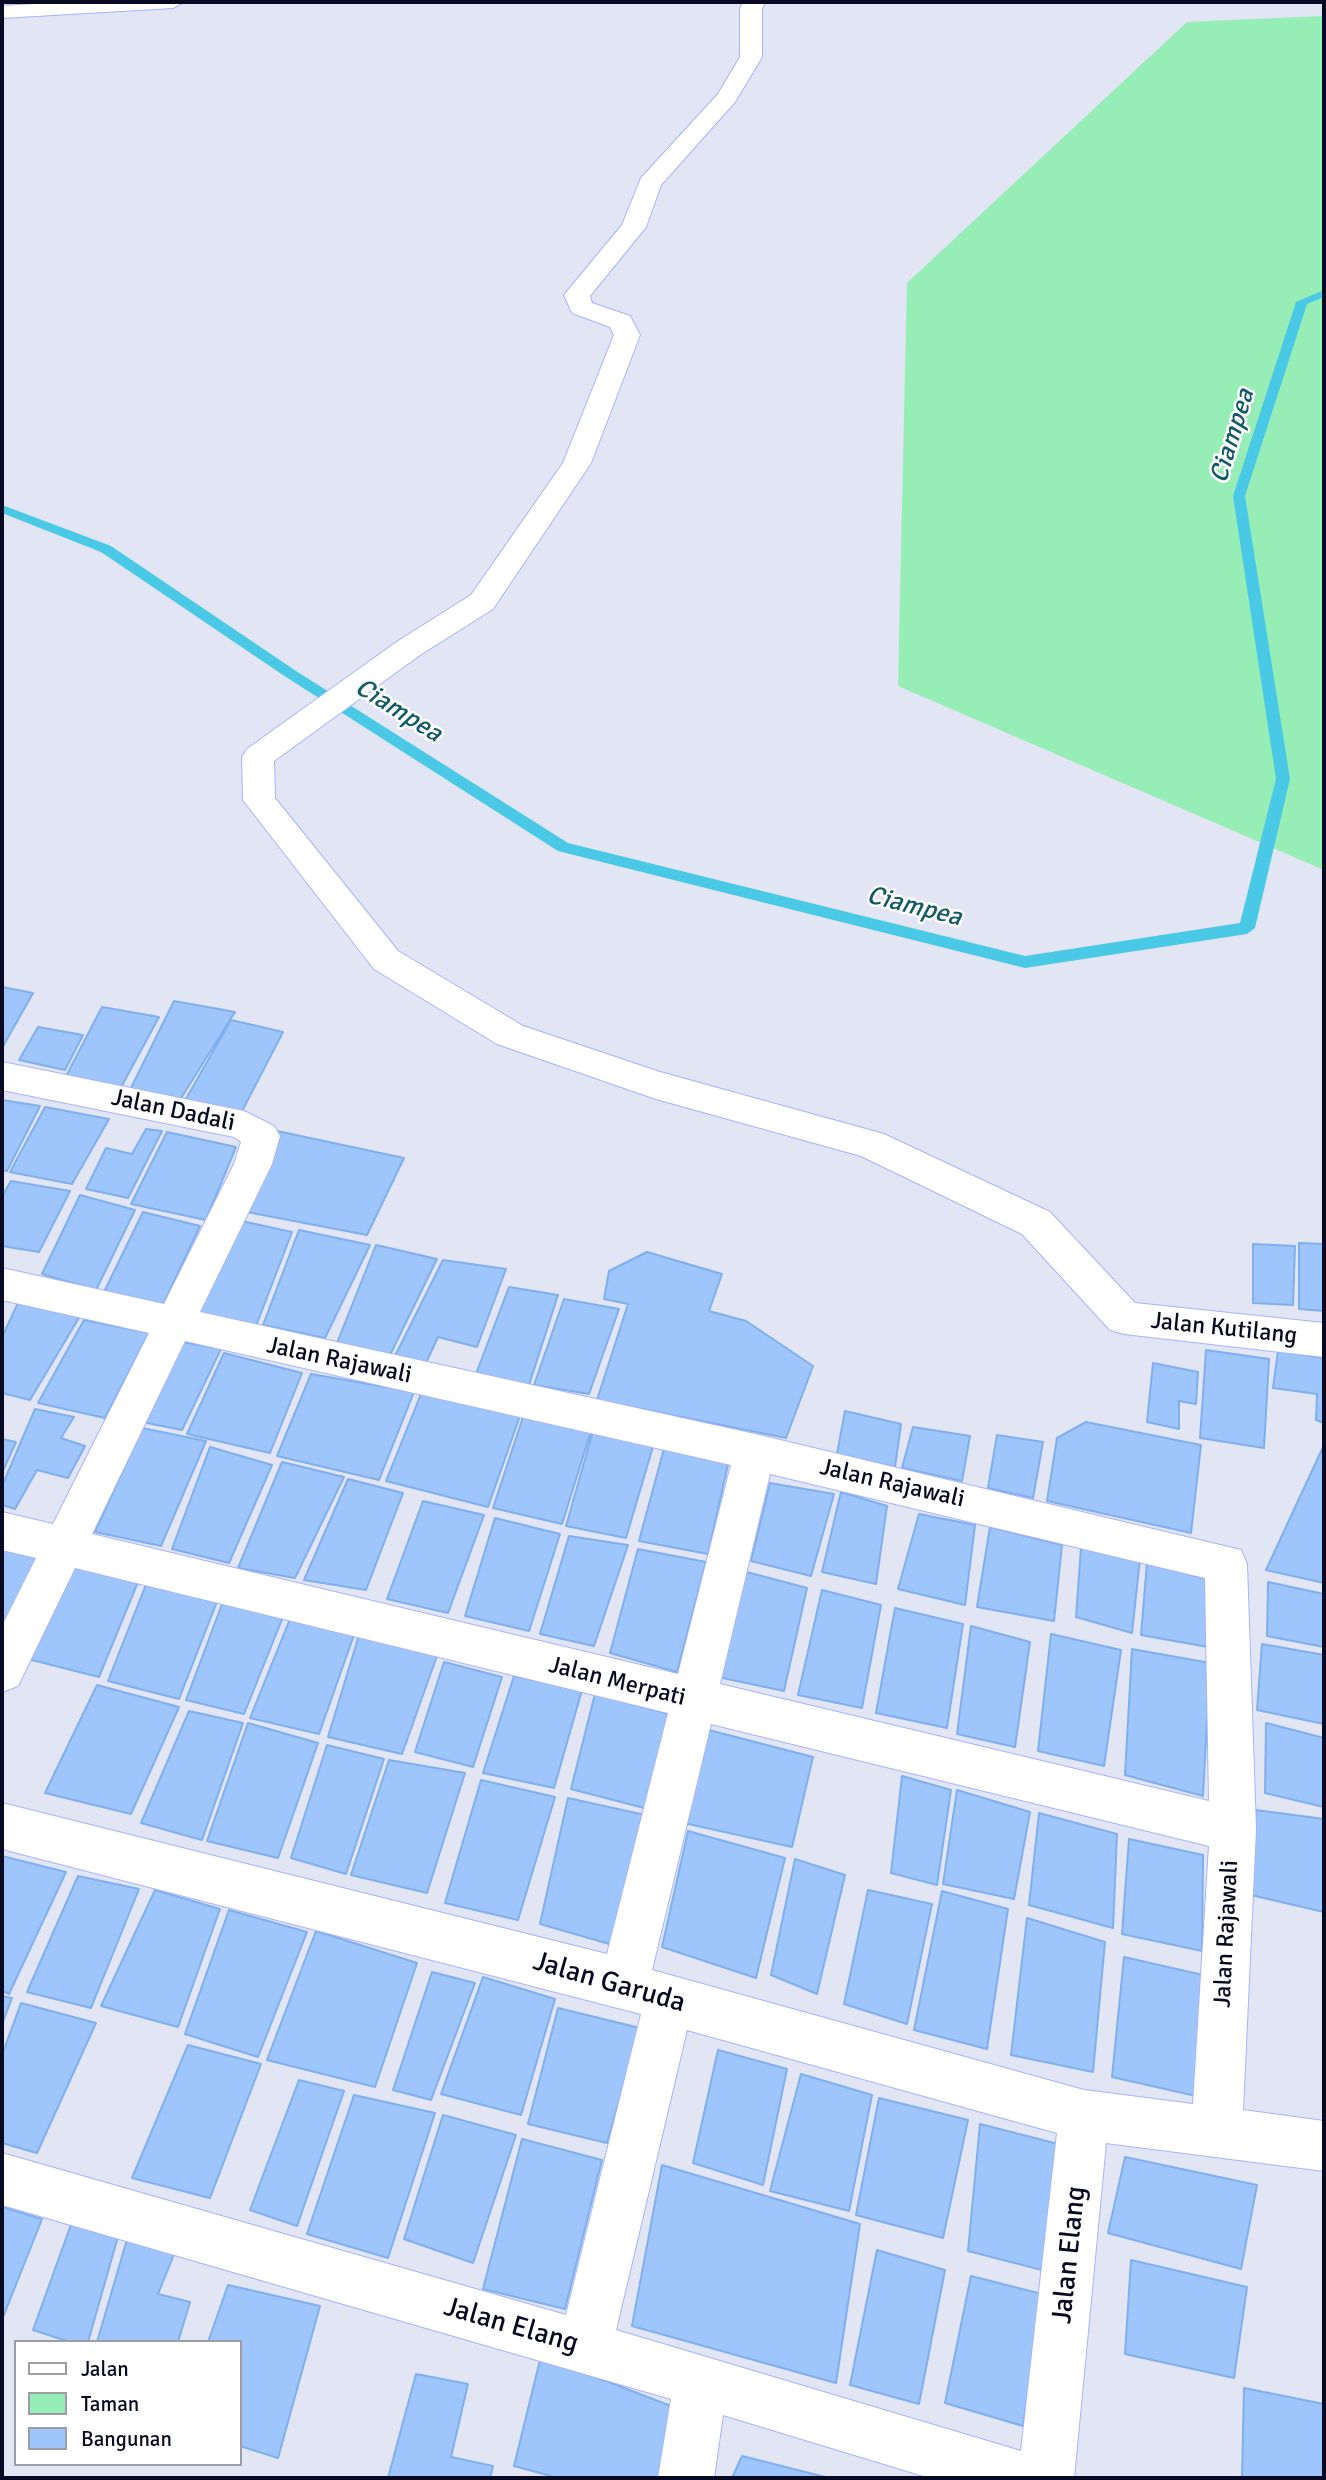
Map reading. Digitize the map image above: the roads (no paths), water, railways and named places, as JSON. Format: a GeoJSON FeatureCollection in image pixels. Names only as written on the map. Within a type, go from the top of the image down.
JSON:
{"type":"FeatureCollection","features":[{"type":"Feature","properties":{"kind":"street"},"geometry":{"type":"LineString","coordinates":[[2,12],[173,2]]}},
{"type":"Feature","properties":{"kind":"street","name":"Jalan Kutilang"},"geometry":{"type":"LineString","coordinates":[[754,2],[751,9],[751,57],[727,97],[650,183],[634,227],[577,295],[581,308],[621,322],[627,334],[578,463],[482,602],[409,648],[258,757],[259,800],[386,960],[510,1035],[656,1084],[872,1144],[1036,1223],[1124,1318],[1324,1340]]}},
{"type":"Feature","properties":{"kind":"street","name":"Jalan Dadali"},"geometry":{"type":"LineString","coordinates":[[2,1076],[244,1125],[261,1136],[253,1164],[174,1325]]}},
{"type":"Feature","properties":{"kind":"street","name":"Jalan Rajawali"},"geometry":{"type":"LineString","coordinates":[[2,1284],[174,1325],[755,1452],[1226,1564],[1233,1829],[1217,2132]]}},
{"type":"Feature","properties":{"kind":"street"},"geometry":{"type":"LineString","coordinates":[[2,1671],[174,1325]]}},
{"type":"Feature","properties":{"kind":"street"},"geometry":{"type":"LineString","coordinates":[[585,2347],[647,1992],[662,1835],[691,1700],[755,1452]]}},
{"type":"Feature","properties":{"kind":"street","name":"Jalan Merpati"},"geometry":{"type":"LineString","coordinates":[[2,1531],[691,1700],[1233,1829]]}},
{"type":"Feature","properties":{"kind":"street","name":"Jalan Garuda"},"geometry":{"type":"LineString","coordinates":[[2,1826],[647,1992],[1084,2115],[1324,2146]]}},
{"type":"Feature","properties":{"kind":"street","name":"Jalan Elang"},"geometry":{"type":"LineString","coordinates":[[1046,2478],[1084,2115]]}},
{"type":"Feature","properties":{"kind":"street","name":"Jalan Elang"},"geometry":{"type":"LineString","coordinates":[[2,2179],[701,2381],[1019,2478]]}},
{"type":"Feature","properties":{"kind":"street"},"geometry":{"type":"LineString","coordinates":[[686,2478],[701,2381]]}},
{"type":"Feature","properties":{"kind":"waterway","name":"Ciampea"},"geometry":{"type":"LineString","coordinates":[[2,509],[106,549],[291,674],[563,847],[1025,962],[1247,928],[1283,779],[1239,496],[1302,302],[1324,293]]}}]}
